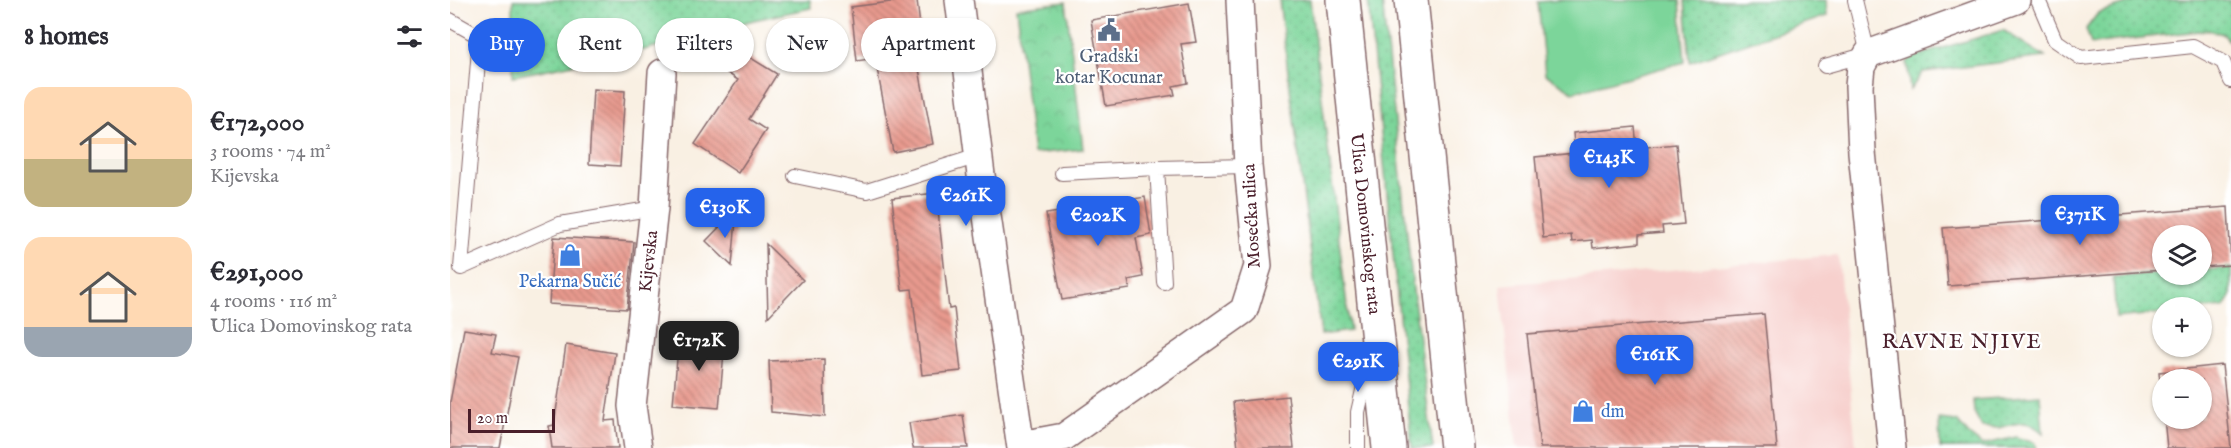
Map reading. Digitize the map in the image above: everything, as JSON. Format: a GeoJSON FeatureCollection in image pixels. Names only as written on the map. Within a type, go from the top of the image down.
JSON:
{"type":"FeatureCollection","features":[{"type":"Feature","properties":{"kind":"main road","name":"Ulica Domovinskog rata"},"geometry":{"type":"LineString","coordinates":[[1343,0],[1389,448]]}},
{"type":"Feature","properties":{"kind":"main road"},"geometry":{"type":"LineString","coordinates":[[1411,0],[1457,448]]}},
{"type":"Feature","properties":{"kind":"street","name":"Mosećka ulica"},"geometry":{"type":"LineString","coordinates":[[959,0],[978,156],[1021,446],[1064,437],[1244,310],[1258,266],[1248,166],[1240,0]]}},
{"type":"Feature","properties":{"kind":"street"},"geometry":{"type":"LineString","coordinates":[[1892,448],[1862,152],[1859,86],[1861,67],[1868,54],[2016,0]]}},
{"type":"Feature","properties":{"kind":"street","name":"Kijevska"},"geometry":{"type":"LineString","coordinates":[[638,448],[632,406],[654,208],[662,73]]}},
{"type":"Feature","properties":{"kind":"lane"},"geometry":{"type":"LineString","coordinates":[[1825,66],[1868,54],[1856,0]]}},
{"type":"Feature","properties":{"kind":"lane"},"geometry":{"type":"LineString","coordinates":[[2038,0],[2055,40],[2081,58],[2193,46],[2223,62],[2231,81]]}},
{"type":"Feature","properties":{"kind":"lane"},"geometry":{"type":"LineString","coordinates":[[450,20],[480,37],[461,268],[560,224],[654,208]]}},
{"type":"Feature","properties":{"kind":"lane"},"geometry":{"type":"LineString","coordinates":[[795,176],[867,191],[978,156]]}},
{"type":"Feature","properties":{"kind":"lane"},"geometry":{"type":"LineString","coordinates":[[1062,173],[1248,166]]}},
{"type":"Feature","properties":{"kind":"lane"},"geometry":{"type":"LineString","coordinates":[[1157,168],[1164,282]]}},
{"type":"Feature","properties":{"kind":"lane"},"geometry":{"type":"LineString","coordinates":[[1358,448],[1358,412],[1378,332]]}},
{"type":"Feature","properties":{"kind":"shaded area"},"geometry":{"type":"Polygon","coordinates":[[[1838,255],[1856,448],[1517,448],[1500,285],[1838,255]]]}},
{"type":"Feature","properties":{"kind":"green space"},"geometry":{"type":"Polygon","coordinates":[[[513,0],[810,0],[811,8],[754,20],[754,18],[655,18],[655,47],[643,50],[643,18],[557,18],[557,67],[545,70],[545,18],[513,18],[513,0]]]}},
{"type":"Feature","properties":{"kind":"green space"},"geometry":{"type":"Polygon","coordinates":[[[1279,0],[1310,0],[1350,331],[1321,335],[1279,0]]]}},
{"type":"Feature","properties":{"kind":"green space"},"geometry":{"type":"Polygon","coordinates":[[[1368,0],[1382,0],[1415,308],[1433,448],[1412,448],[1368,0]]]}},
{"type":"Feature","properties":{"kind":"green space"},"geometry":{"type":"Polygon","coordinates":[[[1680,0],[1685,62],[1573,92],[1545,74],[1538,2],[1680,0]]]}},
{"type":"Feature","properties":{"kind":"green space"},"geometry":{"type":"Polygon","coordinates":[[[1685,0],[1826,0],[1827,16],[1690,62],[1685,0]]]}},
{"type":"Feature","properties":{"kind":"green space"},"geometry":{"type":"Polygon","coordinates":[[[2139,0],[2231,0],[2231,43],[2223,34],[2207,30],[2091,44],[2086,29],[2098,13],[2139,0]]]}},
{"type":"Feature","properties":{"kind":"green space"},"geometry":{"type":"Polygon","coordinates":[[[1066,2],[1083,149],[1033,154],[1016,8],[1066,2]]]}},
{"type":"Feature","properties":{"kind":"green space"},"geometry":{"type":"Polygon","coordinates":[[[2003,30],[2045,57],[1923,72],[1910,90],[1907,62],[1913,57],[2003,30]]]}},
{"type":"Feature","properties":{"kind":"green space"},"geometry":{"type":"Polygon","coordinates":[[[513,72],[533,72],[513,76],[513,72]]]}},
{"type":"Feature","properties":{"kind":"green space"},"geometry":{"type":"Polygon","coordinates":[[[2231,268],[2231,294],[2224,307],[2212,308],[2212,297],[2152,297],[2152,314],[2116,318],[2113,277],[2152,274],[2152,285],[2212,285],[2212,269],[2231,268]]]}},
{"type":"Feature","properties":{"kind":"green space"},"geometry":{"type":"Polygon","coordinates":[[[2040,395],[2043,433],[2033,425],[2024,423],[1997,428],[1982,427],[1974,412],[1973,400],[2040,395]]]}},
{"type":"Feature","properties":{"kind":"green space"},"geometry":{"type":"Polygon","coordinates":[[[1939,419],[1957,421],[1982,445],[2016,437],[2035,443],[2036,448],[1940,448],[1939,419]]]}},
{"type":"Feature","properties":{"kind":"building"},"geometry":{"type":"Polygon","coordinates":[[[917,0],[919,18],[861,18],[861,60],[857,61],[851,7],[917,0]]]}},
{"type":"Feature","properties":{"kind":"building"},"geometry":{"type":"Polygon","coordinates":[[[1189,3],[1196,42],[1181,44],[1188,83],[1173,86],[1175,95],[1106,106],[1091,20],[1189,3]]]}},
{"type":"Feature","properties":{"kind":"building"},"geometry":{"type":"Polygon","coordinates":[[[754,60],[766,67],[766,72],[777,74],[749,119],[766,130],[738,173],[695,144],[738,80],[726,72],[754,72],[754,60]]]}},
{"type":"Feature","properties":{"kind":"building"},"geometry":{"type":"Polygon","coordinates":[[[878,72],[920,72],[933,144],[893,152],[878,72]]]}},
{"type":"Feature","properties":{"kind":"building"},"geometry":{"type":"Polygon","coordinates":[[[593,89],[625,91],[620,166],[589,164],[593,89]]]}},
{"type":"Feature","properties":{"kind":"building"},"geometry":{"type":"Polygon","coordinates":[[[1635,127],[1637,148],[1676,144],[1684,224],[1662,226],[1663,233],[1639,235],[1639,243],[1593,248],[1592,240],[1572,242],[1571,235],[1543,238],[1535,157],[1575,153],[1573,133],[1635,127]]]}},
{"type":"Feature","properties":{"kind":"building"},"geometry":{"type":"Polygon","coordinates":[[[936,193],[949,309],[954,308],[961,371],[922,375],[912,289],[902,290],[892,198],[936,193]]]}},
{"type":"Feature","properties":{"kind":"building"},"geometry":{"type":"Polygon","coordinates":[[[1145,197],[1151,235],[1136,238],[1143,277],[1128,280],[1130,289],[1062,300],[1046,214],[1145,197]]]}},
{"type":"Feature","properties":{"kind":"building"},"geometry":{"type":"Polygon","coordinates":[[[2228,207],[2231,265],[2212,266],[2212,225],[2152,225],[2152,271],[1948,286],[1943,228],[2228,207]]]}},
{"type":"Feature","properties":{"kind":"building"},"geometry":{"type":"Polygon","coordinates":[[[737,209],[732,266],[706,241],[737,209]]]}},
{"type":"Feature","properties":{"kind":"building"},"geometry":{"type":"Polygon","coordinates":[[[554,237],[634,242],[627,309],[549,304],[554,237]]]}},
{"type":"Feature","properties":{"kind":"building"},"geometry":{"type":"Polygon","coordinates":[[[766,244],[803,280],[768,317],[766,244]]]}},
{"type":"Feature","properties":{"kind":"building"},"geometry":{"type":"Polygon","coordinates":[[[1764,314],[1777,448],[1540,448],[1527,334],[1764,314]]]}},
{"type":"Feature","properties":{"kind":"building"},"geometry":{"type":"Polygon","coordinates":[[[464,329],[496,334],[492,352],[518,357],[500,448],[450,448],[450,402],[464,329]]]}},
{"type":"Feature","properties":{"kind":"building"},"geometry":{"type":"Polygon","coordinates":[[[679,337],[725,341],[719,408],[673,404],[679,337]]]}},
{"type":"Feature","properties":{"kind":"building"},"geometry":{"type":"Polygon","coordinates":[[[566,345],[615,353],[605,421],[615,420],[618,448],[552,448],[549,426],[554,425],[566,345]]]}},
{"type":"Feature","properties":{"kind":"building"},"geometry":{"type":"Polygon","coordinates":[[[824,359],[825,417],[771,412],[769,361],[824,359]]]}},
{"type":"Feature","properties":{"kind":"building"},"geometry":{"type":"Polygon","coordinates":[[[2222,365],[2231,448],[2167,448],[2165,429],[2212,429],[2212,369],[2186,369],[2222,365]]]}},
{"type":"Feature","properties":{"kind":"building"},"geometry":{"type":"Polygon","coordinates":[[[1288,396],[1294,448],[1238,448],[1233,402],[1288,396]]]}},
{"type":"Feature","properties":{"kind":"building"},"geometry":{"type":"Polygon","coordinates":[[[963,415],[968,448],[913,448],[909,423],[963,415]]]}},
{"type":"Feature","properties":{"kind":"place","name":"Gradski kotar Kocunar"},"geometry":{"type":"Point","coordinates":[1109,30]}},
{"type":"Feature","properties":{"kind":"place","name":"Pekarna Sučić"},"geometry":{"type":"Point","coordinates":[570,255]}},
{"type":"Feature","properties":{"kind":"place","name":"dm"},"geometry":{"type":"Point","coordinates":[1583,411]}},
{"type":"Feature","properties":{"kind":"district","name":"RAVNE NJIVE"},"geometry":{"type":"Point","coordinates":[1962,341]}}]}
